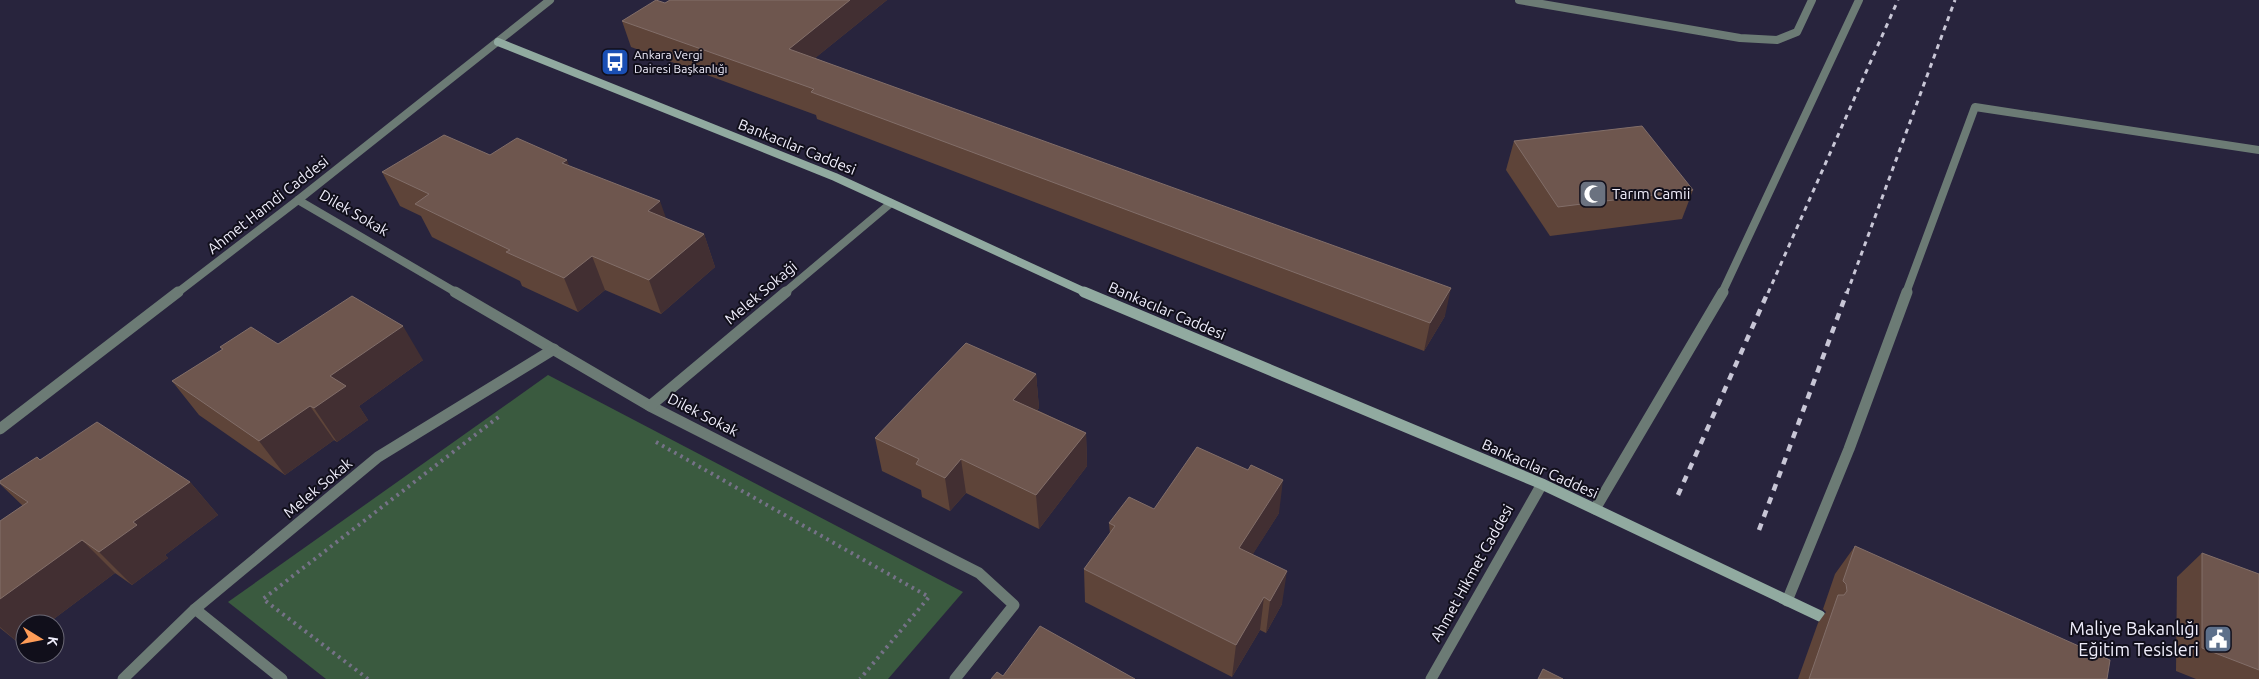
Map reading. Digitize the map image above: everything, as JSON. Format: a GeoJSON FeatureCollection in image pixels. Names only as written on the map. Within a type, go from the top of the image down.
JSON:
{"type":"FeatureCollection","features":[{"type":"Feature","properties":{"kind":"main road","name":"Bankacılar Caddesi"},"geometry":{"type":"LineString","coordinates":[[498,42],[826,174],[1100,299],[1542,484],[1820,616]]}},
{"type":"Feature","properties":{"kind":"street","name":"Ahmet Hamdi Caddesi"},"geometry":{"type":"LineString","coordinates":[[0,429],[298,200],[550,0]]}},
{"type":"Feature","properties":{"kind":"street"},"geometry":{"type":"LineString","coordinates":[[1518,0],[1740,38],[1777,40],[1797,32],[1812,0]]}},
{"type":"Feature","properties":{"kind":"street"},"geometry":{"type":"LineString","coordinates":[[1595,510],[1730,280],[1859,0]]}},
{"type":"Feature","properties":{"kind":"street"},"geometry":{"type":"LineString","coordinates":[[1787,601],[1848,449],[1975,106],[2259,150]]}},
{"type":"Feature","properties":{"kind":"street","name":"Dilek Sokak"},"geometry":{"type":"LineString","coordinates":[[298,200],[650,406],[979,573],[1014,605],[954,679]]}},
{"type":"Feature","properties":{"kind":"street","name":"Melek Sokaği"},"geometry":{"type":"LineString","coordinates":[[650,406],[891,203]]}},
{"type":"Feature","properties":{"kind":"street","name":"Melek Sokak"},"geometry":{"type":"LineString","coordinates":[[123,679],[195,610],[378,457],[554,350]]}},
{"type":"Feature","properties":{"kind":"street","name":"Ahmet Hikmet Caddesi"},"geometry":{"type":"LineString","coordinates":[[1432,679],[1542,484]]}},
{"type":"Feature","properties":{"kind":"street"},"geometry":{"type":"LineString","coordinates":[[195,610],[282,679]]}},
{"type":"Feature","properties":{"kind":"path"},"geometry":{"type":"LineString","coordinates":[[368,679],[263,599],[508,410]]}},
{"type":"Feature","properties":{"kind":"path"},"geometry":{"type":"LineString","coordinates":[[652,439],[929,597],[860,679]]}},
{"type":"Feature","properties":{"kind":"green space"},"geometry":{"type":"Polygon","coordinates":[[[548,375],[963,592],[888,679],[326,679],[228,602],[548,375]]]}},
{"type":"Feature","properties":{"kind":"building"},"geometry":{"type":"Polygon","coordinates":[[[656,0],[665,3],[670,0],[850,0],[789,49],[1451,288],[1430,323],[811,92],[814,89],[622,21],[656,0]]]}},
{"type":"Feature","properties":{"kind":"building"},"geometry":{"type":"Polygon","coordinates":[[[1642,126],[1693,190],[1558,207],[1514,141],[1642,126]]]}},
{"type":"Feature","properties":{"kind":"building"},"geometry":{"type":"Polygon","coordinates":[[[444,135],[490,155],[517,138],[567,160],[562,163],[660,201],[648,211],[704,234],[649,280],[592,256],[564,278],[506,252],[510,250],[415,204],[429,194],[382,172],[444,135]]]}},
{"type":"Feature","properties":{"kind":"building"},"geometry":{"type":"Polygon","coordinates":[[[352,296],[403,326],[330,376],[346,386],[314,408],[310,406],[259,441],[172,381],[223,349],[220,347],[251,327],[278,344],[352,296]]]}},
{"type":"Feature","properties":{"kind":"building"},"geometry":{"type":"Polygon","coordinates":[[[966,343],[1036,374],[1013,400],[1086,433],[1036,495],[961,459],[945,478],[916,464],[919,459],[875,438],[966,343]]]}},
{"type":"Feature","properties":{"kind":"building"},"geometry":{"type":"Polygon","coordinates":[[[97,422],[190,482],[133,522],[137,525],[99,552],[82,540],[0,599],[0,521],[28,502],[0,483],[0,481],[37,457],[40,460],[97,422]]]}},
{"type":"Feature","properties":{"kind":"building"},"geometry":{"type":"Polygon","coordinates":[[[1197,447],[1248,470],[1251,465],[1283,480],[1239,548],[1287,571],[1270,601],[1264,597],[1236,645],[1084,569],[1115,526],[1109,523],[1129,497],[1154,509],[1197,447]]]}},
{"type":"Feature","properties":{"kind":"building"},"geometry":{"type":"Polygon","coordinates":[[[1855,546],[2110,660],[2107,679],[1809,679],[1838,595],[1844,595],[1847,591],[1846,584],[1843,581],[1855,546]]]}},
{"type":"Feature","properties":{"kind":"building"},"geometry":{"type":"Polygon","coordinates":[[[2202,553],[2259,574],[2259,670],[2202,648],[2202,553]]]}},
{"type":"Feature","properties":{"kind":"building"},"geometry":{"type":"Polygon","coordinates":[[[1040,626],[1135,679],[991,679],[997,672],[1003,676],[1040,626]]]}},
{"type":"Feature","properties":{"kind":"building"},"geometry":{"type":"Polygon","coordinates":[[[1543,669],[1563,679],[1538,679],[1543,669]]]}},
{"type":"Feature","properties":{"kind":"railway"},"geometry":{"type":"LineString","coordinates":[[1768,293],[1898,0]]}},
{"type":"Feature","properties":{"kind":"railway"},"geometry":{"type":"LineString","coordinates":[[1847,293],[1955,0]]}},
{"type":"Feature","properties":{"kind":"railway"},"geometry":{"type":"LineString","coordinates":[[1678,495],[1768,292]]}},
{"type":"Feature","properties":{"kind":"railway"},"geometry":{"type":"LineString","coordinates":[[1759,530],[1847,292]]}},
{"type":"Feature","properties":{"kind":"place","name":"Ankara Vergi Dairesi Başkanlığı"},"geometry":{"type":"Point","coordinates":[615,62]}},
{"type":"Feature","properties":{"kind":"place","name":"Tarım Camii"},"geometry":{"type":"Point","coordinates":[1593,194]}},
{"type":"Feature","properties":{"kind":"place","name":"Maliye Bakanlığı Eğitim Tesisleri"},"geometry":{"type":"Point","coordinates":[2218,639]}}]}
